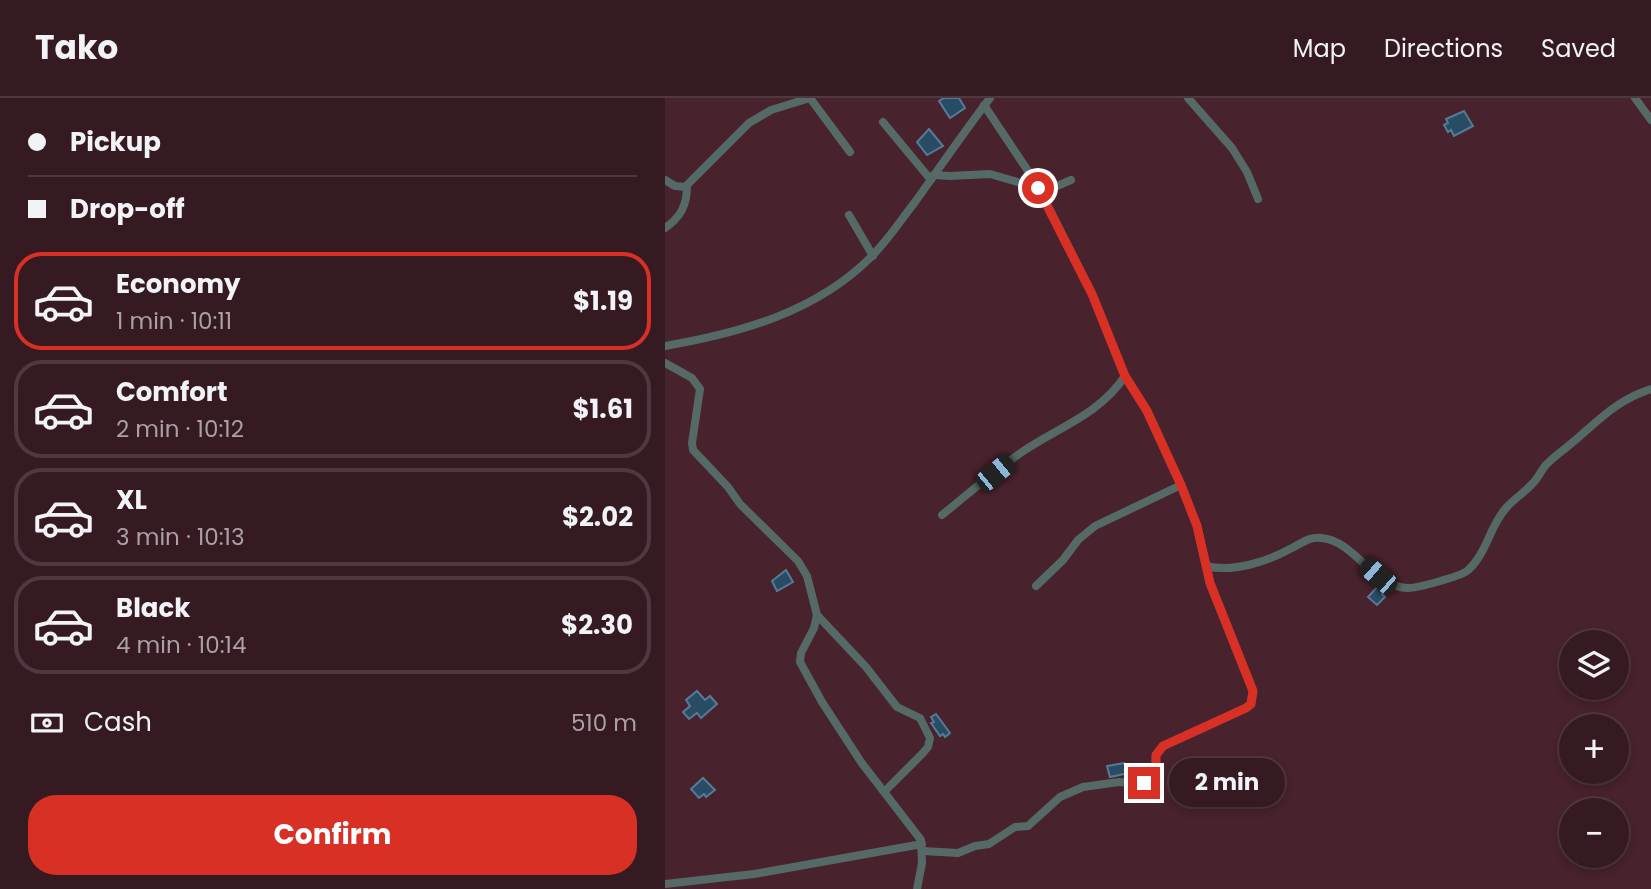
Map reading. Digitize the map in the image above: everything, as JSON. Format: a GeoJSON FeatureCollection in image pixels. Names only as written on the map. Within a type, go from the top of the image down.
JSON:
{"type":"FeatureCollection","features":[{"type":"Feature","properties":{"kind":"street"},"geometry":{"type":"LineString","coordinates":[[665,228],[682,213],[686,203],[687,186],[749,123],[771,110],[810,98],[850,152]]}},
{"type":"Feature","properties":{"kind":"street"},"geometry":{"type":"LineString","coordinates":[[1635,98],[1651,120]]}},
{"type":"Feature","properties":{"kind":"street"},"geometry":{"type":"LineString","coordinates":[[665,346],[758,324],[795,311],[842,282],[873,256],[987,100],[1039,191],[1092,294],[1125,376],[1147,411],[1181,485],[1197,526],[1220,611],[1253,691],[1251,704],[1220,722],[1163,746],[1156,755],[1156,771],[1144,783],[1119,782],[1083,787],[1061,797],[1028,826],[1016,827],[989,844],[958,853],[922,848],[754,874],[665,884]]}},
{"type":"Feature","properties":{"kind":"street"},"geometry":{"type":"LineString","coordinates":[[1191,100],[1233,148],[1248,172],[1258,199]]}},
{"type":"Feature","properties":{"kind":"street"},"geometry":{"type":"LineString","coordinates":[[883,122],[932,177]]}},
{"type":"Feature","properties":{"kind":"street"},"geometry":{"type":"LineString","coordinates":[[932,177],[990,174],[1039,191],[1071,180]]}},
{"type":"Feature","properties":{"kind":"street"},"geometry":{"type":"LineString","coordinates":[[665,180],[675,186],[687,186]]}},
{"type":"Feature","properties":{"kind":"street"},"geometry":{"type":"LineString","coordinates":[[849,215],[873,256]]}},
{"type":"Feature","properties":{"kind":"street"},"geometry":{"type":"LineString","coordinates":[[665,363],[692,378],[700,388],[691,443],[693,450],[728,487],[740,504],[798,561],[807,576],[817,615],[814,628],[801,653],[800,662],[846,739],[885,790],[922,848],[922,867],[914,887]]}},
{"type":"Feature","properties":{"kind":"street"},"geometry":{"type":"LineString","coordinates":[[942,515],[1025,450],[1086,415],[1117,387],[1125,376]]}},
{"type":"Feature","properties":{"kind":"street"},"geometry":{"type":"LineString","coordinates":[[1206,566],[1224,569],[1244,566],[1321,537],[1335,542],[1378,576],[1397,586],[1412,588],[1433,581],[1456,578],[1466,572],[1481,556],[1505,509],[1536,480],[1549,462],[1619,402],[1651,389]]}},
{"type":"Feature","properties":{"kind":"street"},"geometry":{"type":"LineString","coordinates":[[1036,586],[1063,560],[1078,540],[1095,526],[1181,485]]}},
{"type":"Feature","properties":{"kind":"street"},"geometry":{"type":"LineString","coordinates":[[817,615],[866,667],[897,707],[920,718],[930,738],[928,747],[922,754],[885,790]]}},
{"type":"Feature","properties":{"kind":"building"},"geometry":{"type":"Polygon","coordinates":[[[944,98],[959,98],[965,108],[950,118],[939,101],[944,98]]]}},
{"type":"Feature","properties":{"kind":"building"},"geometry":{"type":"Polygon","coordinates":[[[1464,111],[1473,126],[1454,136],[1444,125],[1448,123],[1446,119],[1464,111]]]}},
{"type":"Feature","properties":{"kind":"building"},"geometry":{"type":"Polygon","coordinates":[[[929,129],[943,146],[927,155],[917,142],[929,129]]]}},
{"type":"Feature","properties":{"kind":"building"},"geometry":{"type":"Polygon","coordinates":[[[786,570],[793,582],[777,591],[772,581],[786,570]]]}},
{"type":"Feature","properties":{"kind":"building"},"geometry":{"type":"Polygon","coordinates":[[[1379,585],[1387,590],[1382,594],[1385,597],[1377,605],[1368,597],[1379,585]]]}},
{"type":"Feature","properties":{"kind":"building"},"geometry":{"type":"Polygon","coordinates":[[[697,691],[705,700],[710,696],[717,704],[701,718],[697,713],[689,719],[683,712],[690,706],[686,700],[697,691]]]}},
{"type":"Feature","properties":{"kind":"building"},"geometry":{"type":"Polygon","coordinates":[[[936,714],[950,733],[945,737],[943,734],[940,736],[931,723],[934,722],[931,717],[936,714]]]}},
{"type":"Feature","properties":{"kind":"building"},"geometry":{"type":"Polygon","coordinates":[[[1124,763],[1126,767],[1143,770],[1110,777],[1107,766],[1124,763]]]}},
{"type":"Feature","properties":{"kind":"building"},"geometry":{"type":"Polygon","coordinates":[[[703,778],[715,790],[706,797],[704,794],[699,798],[691,789],[703,778]]]}},
{"type":"Feature","properties":{"kind":"route"},"geometry":{"type":"LineString","coordinates":[[1038,188],[1092,294],[1125,376],[1147,411],[1193,513],[1210,583],[1253,691],[1251,704],[1246,708],[1163,746],[1156,755],[1156,771],[1144,783]]}}]}
